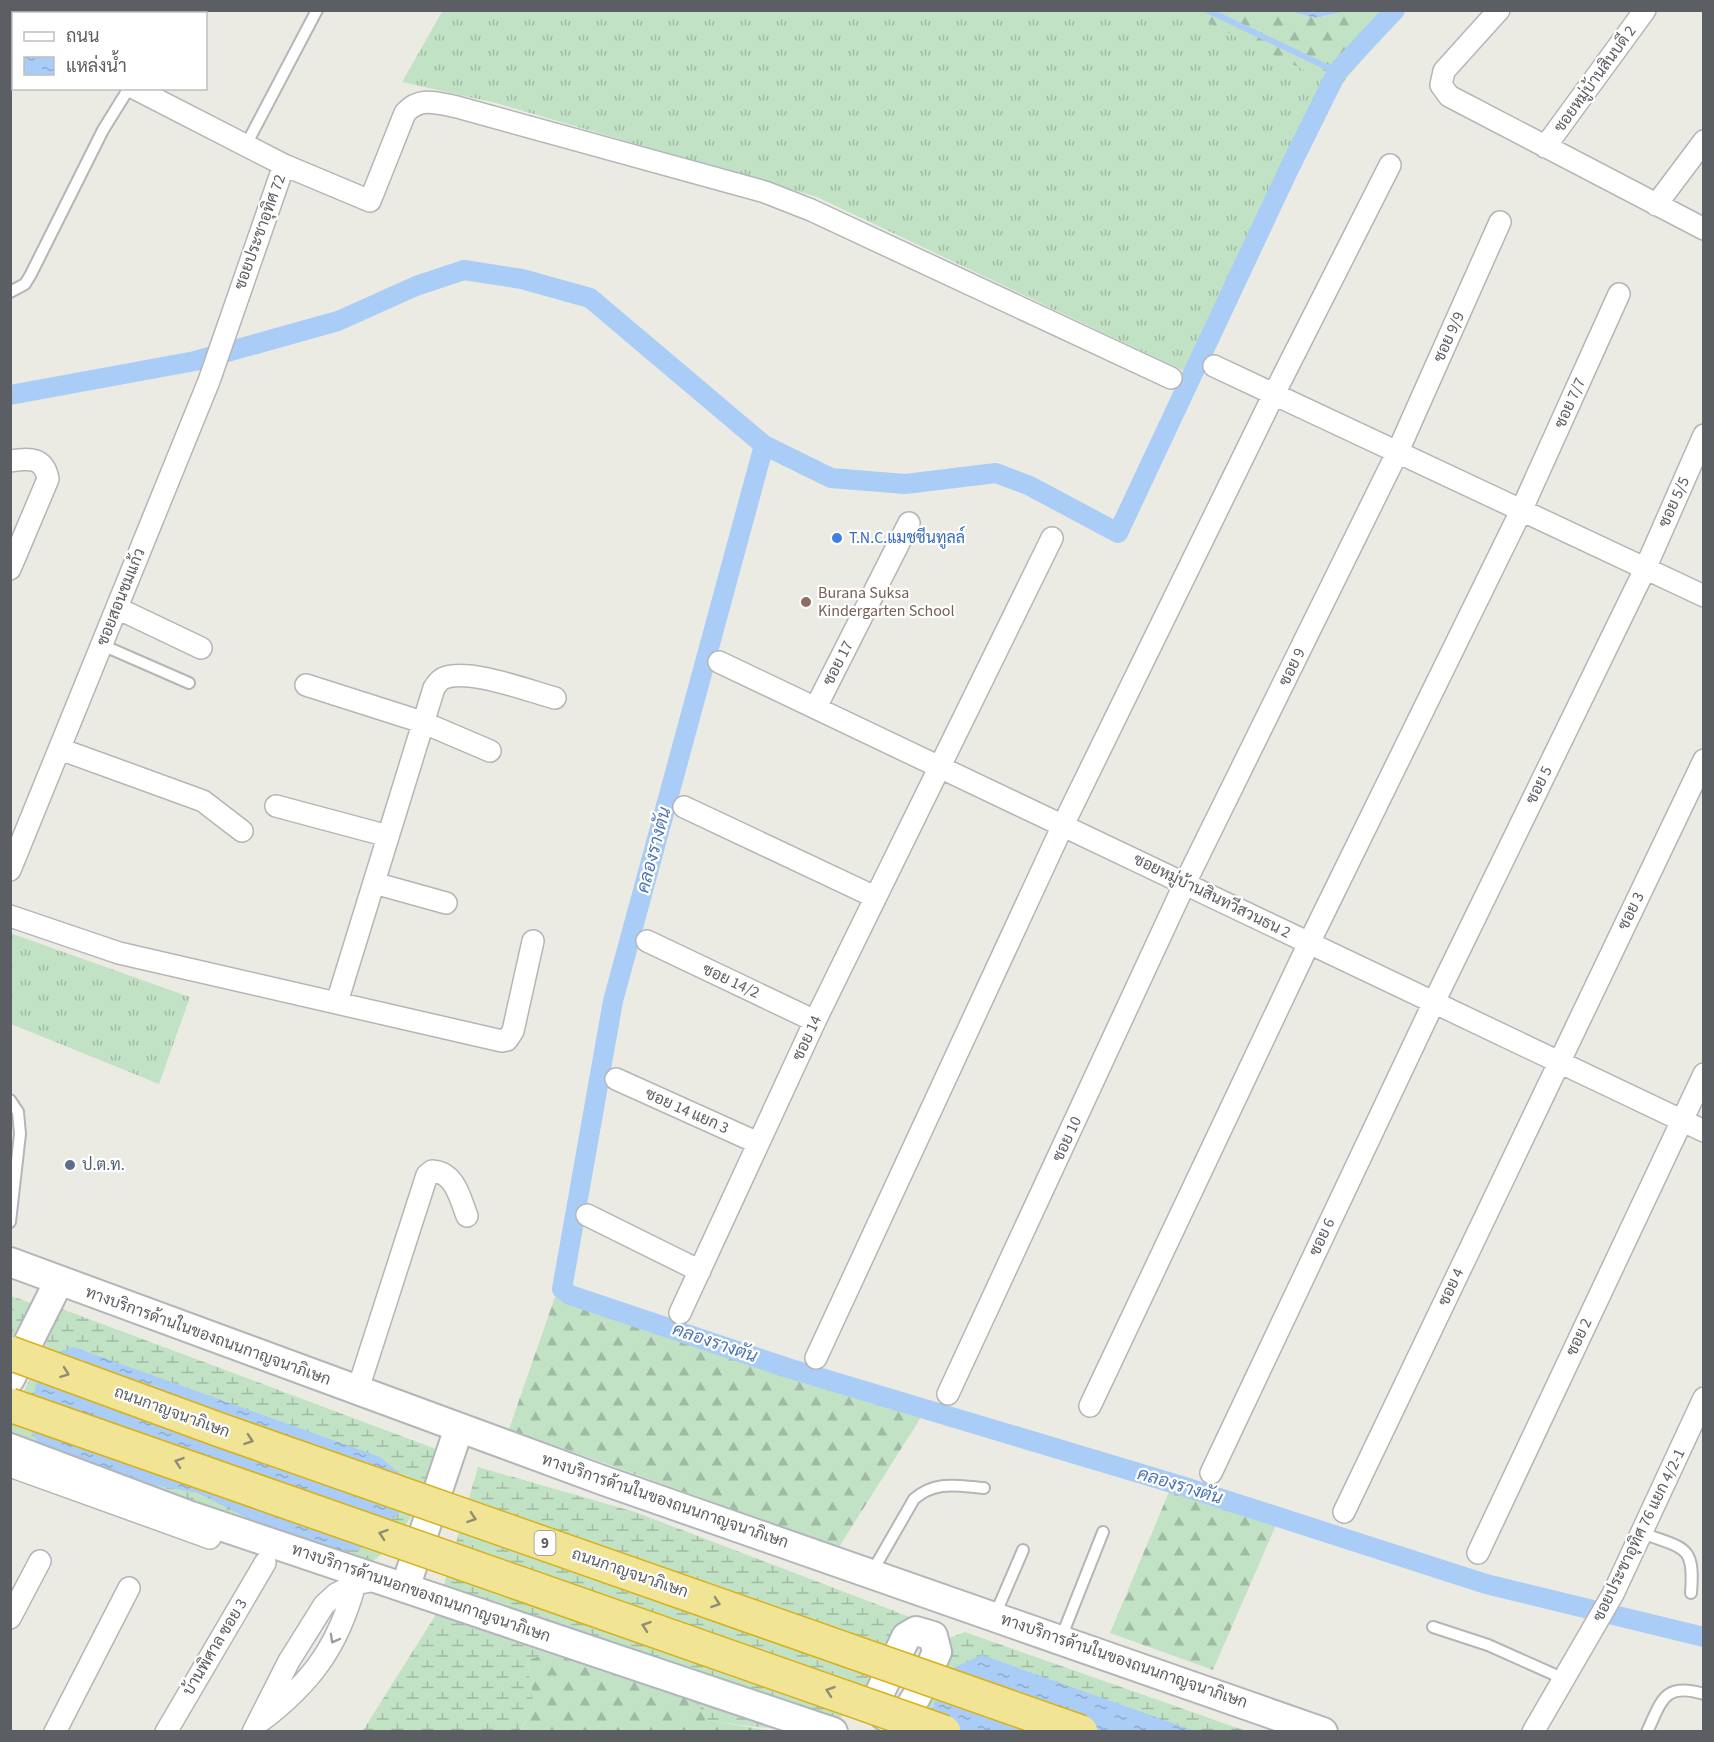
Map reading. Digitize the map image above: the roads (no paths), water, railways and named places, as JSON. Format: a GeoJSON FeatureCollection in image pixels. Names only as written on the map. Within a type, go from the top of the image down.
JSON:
{"type":"FeatureCollection","features":[{"type":"Feature","properties":{"kind":"highway","name":"ถนนกาญจนาภิเษก"},"geometry":{"type":"LineString","coordinates":[[10,1353],[220,1430],[1081,1731]]}},
{"type":"Feature","properties":{"kind":"highway"},"geometry":{"type":"LineString","coordinates":[[10,1405],[944,1731]]}},
{"type":"Feature","properties":{"kind":"main road","name":"ทางบริการด้านในของถนนกาญจนาภิเษก"},"geometry":{"type":"LineString","coordinates":[[10,1262],[357,1392],[602,1480],[872,1572],[1323,1731]]}},
{"type":"Feature","properties":{"kind":"main road"},"geometry":{"type":"LineString","coordinates":[[10,1379],[59,1281]]}},
{"type":"Feature","properties":{"kind":"main road"},"geometry":{"type":"LineString","coordinates":[[380,1584],[459,1428]]}},
{"type":"Feature","properties":{"kind":"main road","name":"ทางบริการด้านนอกของถนนกาญจนาภิเษก"},"geometry":{"type":"LineString","coordinates":[[10,1448],[380,1584],[833,1731]]}},
{"type":"Feature","properties":{"kind":"main road"},"geometry":{"type":"LineString","coordinates":[[888,1725],[909,1711],[937,1652],[936,1641],[930,1634],[947,1599]]}},
{"type":"Feature","properties":{"kind":"street"},"geometry":{"type":"LineString","coordinates":[[1499,10],[1444,71],[1441,85],[1449,96],[1656,206],[1704,229]]}},
{"type":"Feature","properties":{"kind":"street","name":"ซอยหมู่บ้านสินบดี 2"},"geometry":{"type":"LineString","coordinates":[[1545,147],[1645,10]]}},
{"type":"Feature","properties":{"kind":"street","name":"ซอยประชาอุทิศ 72"},"geometry":{"type":"LineString","coordinates":[[138,90],[284,165],[228,322]]}},
{"type":"Feature","properties":{"kind":"street"},"geometry":{"type":"LineString","coordinates":[[284,165],[370,201],[405,113],[412,105],[423,101],[457,107],[765,192],[811,210],[1171,378]]}},
{"type":"Feature","properties":{"kind":"street"},"geometry":{"type":"LineString","coordinates":[[1656,206],[1704,141]]}},
{"type":"Feature","properties":{"kind":"street"},"geometry":{"type":"LineString","coordinates":[[816,1358],[1063,825],[1274,394],[1390,165]]}},
{"type":"Feature","properties":{"kind":"street","name":"ซอย 9/9"},"geometry":{"type":"LineString","coordinates":[[1398,451],[1500,222]]}},
{"type":"Feature","properties":{"kind":"street","name":"ซอย 7/7"},"geometry":{"type":"LineString","coordinates":[[1309,943],[1521,512],[1619,294]]}},
{"type":"Feature","properties":{"kind":"street","name":"ซอยสอนชมแก้ว"},"geometry":{"type":"LineString","coordinates":[[10,870],[209,381],[228,322]]}},
{"type":"Feature","properties":{"kind":"street"},"geometry":{"type":"LineString","coordinates":[[1215,366],[1398,451],[1521,512],[1704,596]]}},
{"type":"Feature","properties":{"kind":"street","name":"ซอย 5/5"},"geometry":{"type":"LineString","coordinates":[[1644,569],[1704,435]]}},
{"type":"Feature","properties":{"kind":"street","name":"ซอย 9"},"geometry":{"type":"LineString","coordinates":[[1185,883],[1398,451]]}},
{"type":"Feature","properties":{"kind":"street"},"geometry":{"type":"LineString","coordinates":[[10,461],[31,458],[41,463],[46,469],[48,479],[10,569]]}},
{"type":"Feature","properties":{"kind":"street","name":"ซอย 17"},"geometry":{"type":"LineString","coordinates":[[816,707],[909,523]]}},
{"type":"Feature","properties":{"kind":"street","name":"ซอย 14"},"geometry":{"type":"LineString","coordinates":[[680,1313],[815,1021],[938,765],[1052,538]]}},
{"type":"Feature","properties":{"kind":"street","name":"ซอย 5"},"geometry":{"type":"LineString","coordinates":[[1434,1002],[1644,569]]}},
{"type":"Feature","properties":{"kind":"street"},"geometry":{"type":"LineString","coordinates":[[117,608],[201,648]]}},
{"type":"Feature","properties":{"kind":"street","name":"ซอยหมู่บ้านสินทวีสวนธน 2"},"geometry":{"type":"LineString","coordinates":[[719,662],[1704,1131]]}},
{"type":"Feature","properties":{"kind":"street"},"geometry":{"type":"LineString","coordinates":[[338,1002],[434,688],[441,679],[452,676],[471,677],[555,698]]}},
{"type":"Feature","properties":{"kind":"street"},"geometry":{"type":"LineString","coordinates":[[306,685],[422,722],[490,751]]}},
{"type":"Feature","properties":{"kind":"street"},"geometry":{"type":"LineString","coordinates":[[60,749],[203,801],[242,831]]}},
{"type":"Feature","properties":{"kind":"street","name":"ซอย 3"},"geometry":{"type":"LineString","coordinates":[[1558,1061],[1704,760]]}},
{"type":"Feature","properties":{"kind":"street"},"geometry":{"type":"LineString","coordinates":[[276,806],[388,836]]}},
{"type":"Feature","properties":{"kind":"street"},"geometry":{"type":"LineString","coordinates":[[684,807],[875,897]]}},
{"type":"Feature","properties":{"kind":"street"},"geometry":{"type":"LineString","coordinates":[[374,883],[446,903]]}},
{"type":"Feature","properties":{"kind":"street","name":"ซอย 10"},"geometry":{"type":"LineString","coordinates":[[948,1394],[1185,883]]}},
{"type":"Feature","properties":{"kind":"street"},"geometry":{"type":"LineString","coordinates":[[10,916],[119,952],[494,1040],[507,1040],[513,1031],[533,941]]}},
{"type":"Feature","properties":{"kind":"street","name":"ซอย 14/2"},"geometry":{"type":"LineString","coordinates":[[647,941],[815,1021]]}},
{"type":"Feature","properties":{"kind":"street"},"geometry":{"type":"LineString","coordinates":[[1090,1406],[1309,943]]}},
{"type":"Feature","properties":{"kind":"street","name":"ซอย 6"},"geometry":{"type":"LineString","coordinates":[[1211,1473],[1434,1002]]}},
{"type":"Feature","properties":{"kind":"street","name":"ซอย 4"},"geometry":{"type":"LineString","coordinates":[[1344,1512],[1558,1061]]}},
{"type":"Feature","properties":{"kind":"street","name":"ซอย 2"},"geometry":{"type":"LineString","coordinates":[[1478,1553],[1704,1074]]}},
{"type":"Feature","properties":{"kind":"street","name":"ซอย 14 แยก 3"},"geometry":{"type":"LineString","coordinates":[[616,1079],[758,1143]]}},
{"type":"Feature","properties":{"kind":"street"},"geometry":{"type":"LineString","coordinates":[[357,1392],[427,1175],[432,1171],[439,1171],[452,1180],[467,1216]]}},
{"type":"Feature","properties":{"kind":"street"},"geometry":{"type":"LineString","coordinates":[[587,1215],[700,1271]]}},
{"type":"Feature","properties":{"kind":"street","name":"ซอยประชาอุทิศ 76 แยก 4/2-1"},"geometry":{"type":"LineString","coordinates":[[1533,1731],[1613,1594],[1704,1398]]}},
{"type":"Feature","properties":{"kind":"street"},"geometry":{"type":"LineString","coordinates":[[10,1466],[210,1538]]}},
{"type":"Feature","properties":{"kind":"street"},"geometry":{"type":"LineString","coordinates":[[10,1618],[39,1561]]}},
{"type":"Feature","properties":{"kind":"street","name":"บ้านพิศาล ซอย 3"},"geometry":{"type":"LineString","coordinates":[[166,1731],[265,1563]]}},
{"type":"Feature","properties":{"kind":"street"},"geometry":{"type":"LineString","coordinates":[[256,1727],[292,1698],[318,1667],[344,1620],[380,1584]]}},
{"type":"Feature","properties":{"kind":"street"},"geometry":{"type":"LineString","coordinates":[[55,1731],[129,1588]]}},
{"type":"Feature","properties":{"kind":"lane"},"geometry":{"type":"LineString","coordinates":[[246,145],[317,10]]}},
{"type":"Feature","properties":{"kind":"lane"},"geometry":{"type":"LineString","coordinates":[[10,292],[25,284],[31,274],[103,130],[128,90]]}},
{"type":"Feature","properties":{"kind":"lane"},"geometry":{"type":"LineString","coordinates":[[102,645],[189,683]]}},
{"type":"Feature","properties":{"kind":"lane"},"geometry":{"type":"LineString","coordinates":[[10,1100],[18,1112],[20,1134],[11,1221]]}},
{"type":"Feature","properties":{"kind":"lane"},"geometry":{"type":"LineString","coordinates":[[872,1572],[914,1499],[922,1492],[930,1487],[942,1485],[984,1488]]}},
{"type":"Feature","properties":{"kind":"lane"},"geometry":{"type":"LineString","coordinates":[[1061,1638],[1103,1532]]}},
{"type":"Feature","properties":{"kind":"lane"},"geometry":{"type":"LineString","coordinates":[[1642,1533],[1686,1551],[1691,1558],[1693,1568],[1691,1593]]}},
{"type":"Feature","properties":{"kind":"lane"},"geometry":{"type":"LineString","coordinates":[[995,1615],[1023,1550]]}},
{"type":"Feature","properties":{"kind":"lane"},"geometry":{"type":"LineString","coordinates":[[1433,1627],[1488,1645],[1562,1678]]}},
{"type":"Feature","properties":{"kind":"lane"},"geometry":{"type":"LineString","coordinates":[[1647,1731],[1668,1694],[1676,1689],[1687,1689],[1704,1694]]}},
{"type":"Feature","properties":{"kind":"water"},"geometry":{"type":"Polygon","coordinates":[[[1290,11],[1348,11],[1314,18],[1290,11]]]}},
{"type":"Feature","properties":{"kind":"water"},"geometry":{"type":"Polygon","coordinates":[[[74,1347],[380,1457],[411,1483],[400,1512],[359,1550],[325,1551],[255,1522],[198,1493],[125,1480],[43,1450],[28,1427],[36,1385],[54,1353],[74,1347]]]}},
{"type":"Feature","properties":{"kind":"water"},"geometry":{"type":"Polygon","coordinates":[[[982,1655],[1195,1731],[932,1732],[934,1703],[955,1667],[982,1655]]]}},
{"type":"Feature","properties":{"kind":"waterway"},"geometry":{"type":"LineString","coordinates":[[1207,10],[1337,72]]}},
{"type":"Feature","properties":{"kind":"waterway"},"geometry":{"type":"LineString","coordinates":[[10,395],[195,361],[338,321],[416,286],[464,270],[522,279],[590,298],[764,445],[831,478],[905,484],[996,473],[1030,486],[1118,533],[1337,72],[1395,10]]}},
{"type":"Feature","properties":{"kind":"waterway","name":"คลองรางตัน"},"geometry":{"type":"LineString","coordinates":[[764,445],[613,1001],[562,1289],[570,1295],[788,1368],[1182,1486],[1486,1584],[1704,1637]]}},
{"type":"Feature","properties":{"kind":"place","name":"T.N.C.แมชชีนทูลล์"},"geometry":{"type":"Point","coordinates":[837,538]}},
{"type":"Feature","properties":{"kind":"place","name":"Burana Suksa Kindergarten School"},"geometry":{"type":"Point","coordinates":[806,602]}},
{"type":"Feature","properties":{"kind":"place","name":"ป.ต.ท."},"geometry":{"type":"Point","coordinates":[70,1165]}}]}
